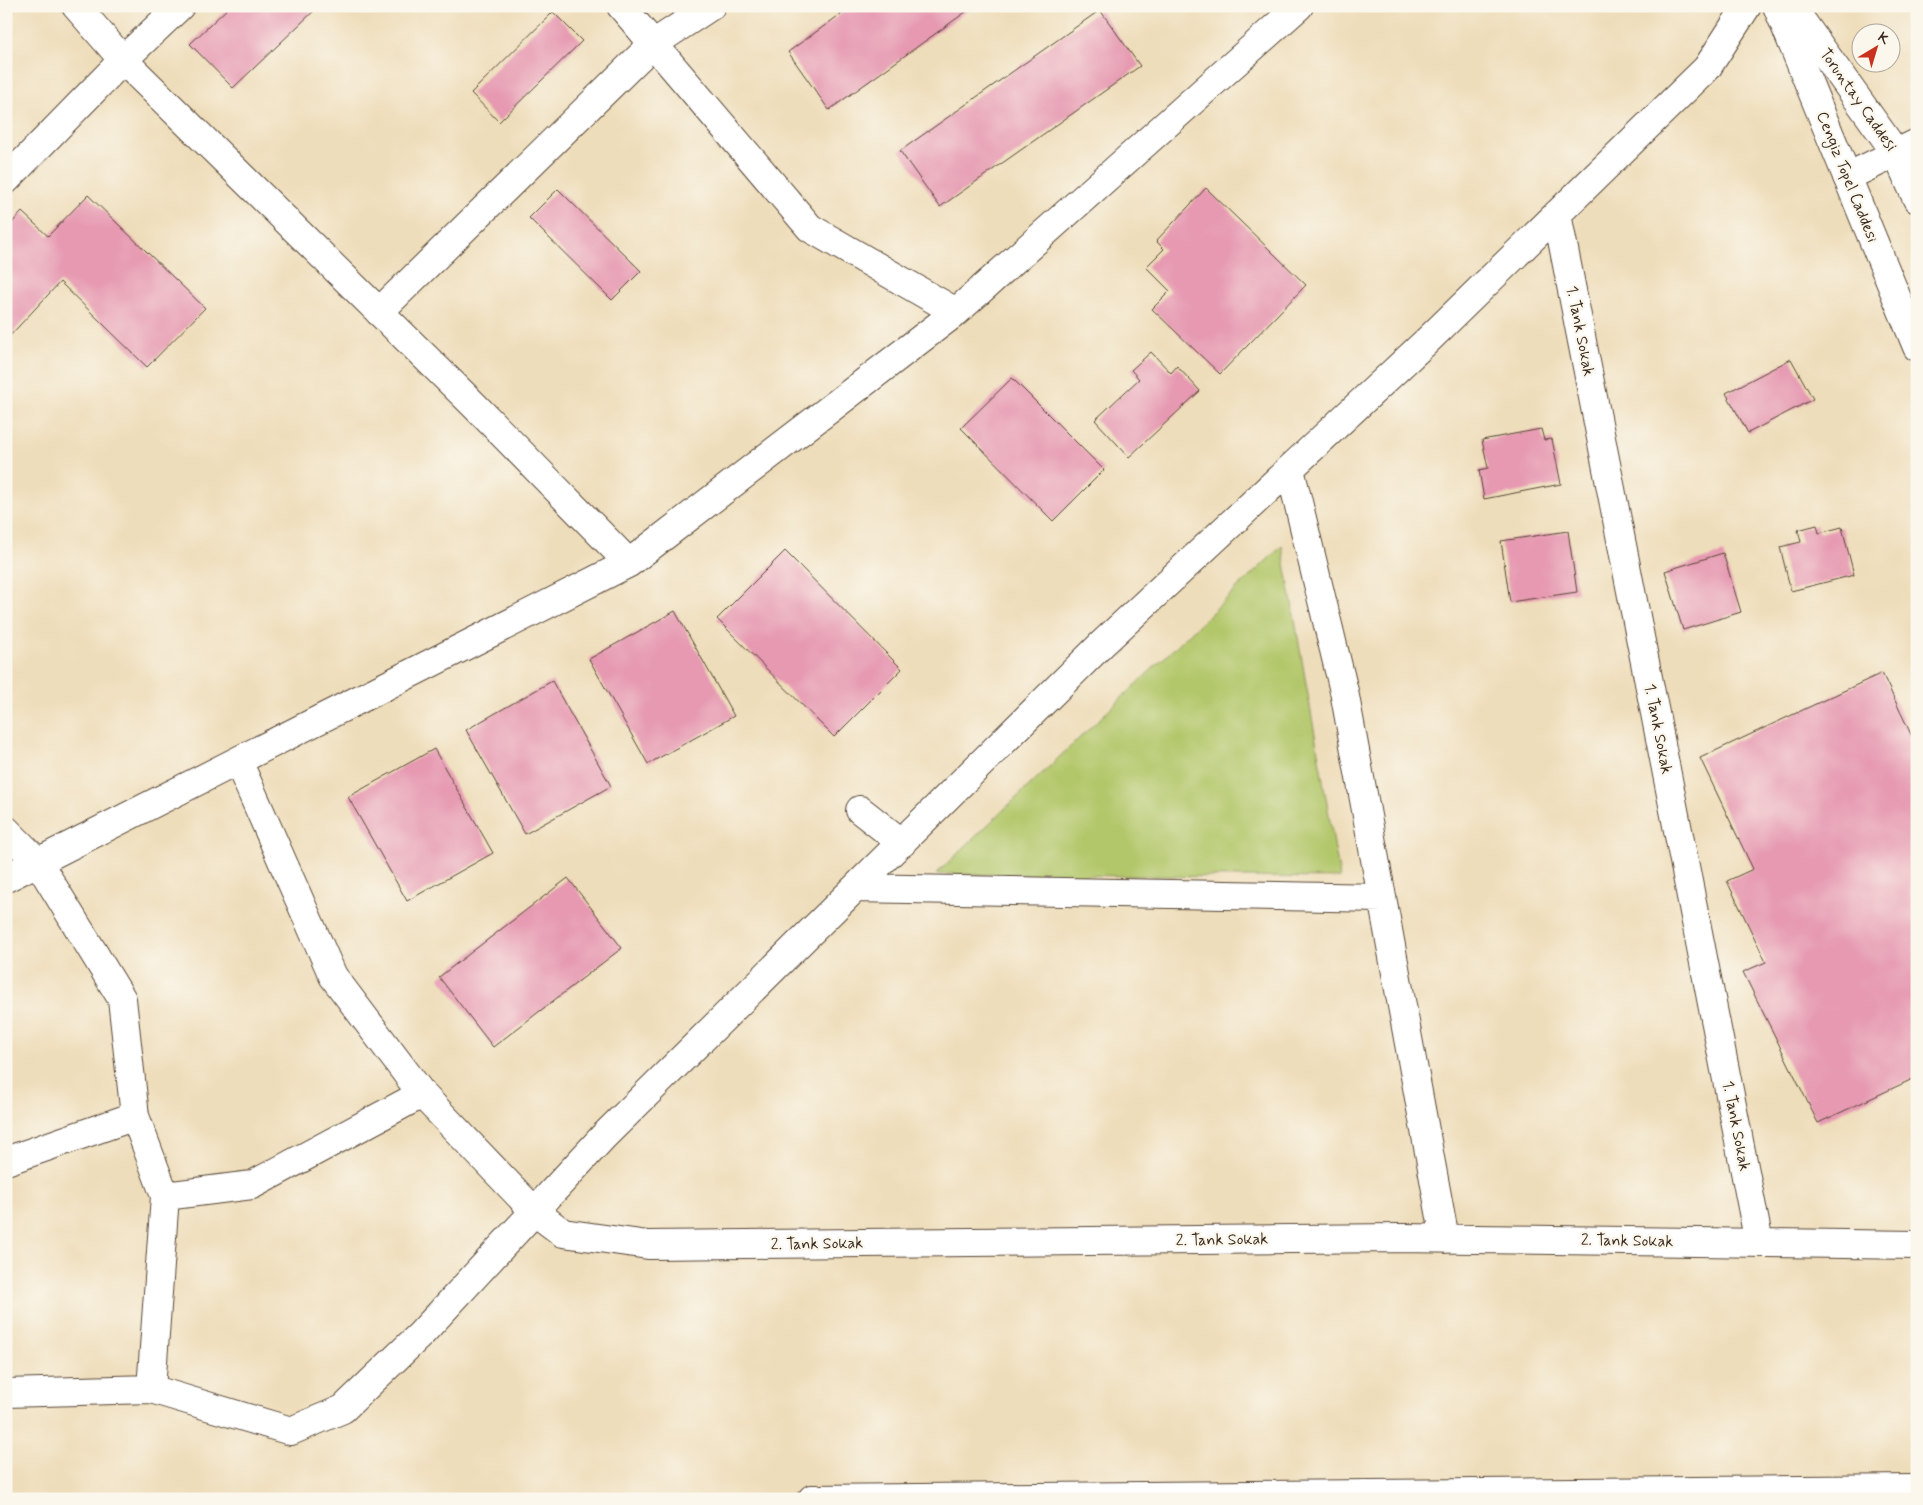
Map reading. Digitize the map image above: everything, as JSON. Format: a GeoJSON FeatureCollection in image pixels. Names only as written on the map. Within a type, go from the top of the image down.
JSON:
{"type":"FeatureCollection","features":[{"type":"Feature","properties":{"kind":"main road"},"geometry":{"type":"LineString","coordinates":[[76,6],[123,60],[379,312],[629,563]]}},
{"type":"Feature","properties":{"kind":"main road"},"geometry":{"type":"LineString","coordinates":[[6,180],[123,60],[180,6]]}},
{"type":"Feature","properties":{"kind":"main road"},"geometry":{"type":"LineString","coordinates":[[621,6],[810,228],[956,312]]}},
{"type":"Feature","properties":{"kind":"main road"},"geometry":{"type":"LineString","coordinates":[[379,312],[653,44],[711,6]]}},
{"type":"Feature","properties":{"kind":"main road"},"geometry":{"type":"LineString","coordinates":[[6,878],[629,563],[956,312],[1300,6]]}},
{"type":"Feature","properties":{"kind":"main road"},"geometry":{"type":"LineString","coordinates":[[6,1393],[151,1389],[290,1432],[343,1410],[421,1334],[603,1137],[1102,644],[1429,339],[1707,68],[1747,6]]}},
{"type":"Feature","properties":{"kind":"main road","name":"Cengiz Topel Caddesi"},"geometry":{"type":"LineString","coordinates":[[1777,6],[1917,347]]}},
{"type":"Feature","properties":{"kind":"main road","name":"Toruntay Caddesi"},"geometry":{"type":"LineString","coordinates":[[1791,6],[1906,148],[1917,199]]}},
{"type":"Feature","properties":{"kind":"main road"},"geometry":{"type":"LineString","coordinates":[[1847,177],[1906,148]]}},
{"type":"Feature","properties":{"kind":"main road","name":"1. Tank Sokak"},"geometry":{"type":"LineString","coordinates":[[1557,214],[1758,1243]]}},
{"type":"Feature","properties":{"kind":"main road"},"geometry":{"type":"LineString","coordinates":[[1290,469],[1344,691],[1444,1239]]}},
{"type":"Feature","properties":{"kind":"main road","name":"2. Tank Sokak"},"geometry":{"type":"LineString","coordinates":[[238,762],[333,976],[422,1094],[535,1212],[563,1233],[648,1245],[1444,1239],[1917,1245]]}},
{"type":"Feature","properties":{"kind":"main road"},"geometry":{"type":"LineString","coordinates":[[860,810],[902,843]]}},
{"type":"Feature","properties":{"kind":"main road"},"geometry":{"type":"LineString","coordinates":[[6,830],[38,862],[122,999],[135,1116],[165,1196],[151,1389]]}},
{"type":"Feature","properties":{"kind":"main road"},"geometry":{"type":"LineString","coordinates":[[855,888],[1382,898]]}},
{"type":"Feature","properties":{"kind":"main road"},"geometry":{"type":"LineString","coordinates":[[165,1196],[252,1185],[422,1094]]}},
{"type":"Feature","properties":{"kind":"main road"},"geometry":{"type":"LineString","coordinates":[[6,1161],[135,1116]]}},
{"type":"Feature","properties":{"kind":"main road"},"geometry":{"type":"LineString","coordinates":[[812,1499],[1917,1489]]}},
{"type":"Feature","properties":{"kind":"green space"},"geometry":{"type":"Polygon","coordinates":[[[1282,546],[1340,878],[936,874],[1282,546]]]}},
{"type":"Feature","properties":{"kind":"building"},"geometry":{"type":"Polygon","coordinates":[[[230,6],[319,6],[233,88],[190,44],[230,6]]]}},
{"type":"Feature","properties":{"kind":"building"},"geometry":{"type":"Polygon","coordinates":[[[852,6],[974,6],[829,110],[788,52],[852,6]]]}},
{"type":"Feature","properties":{"kind":"building"},"geometry":{"type":"Polygon","coordinates":[[[1100,10],[1140,66],[940,207],[900,151],[1100,10]]]}},
{"type":"Feature","properties":{"kind":"building"},"geometry":{"type":"Polygon","coordinates":[[[553,12],[582,41],[499,122],[471,93],[553,12]]]}},
{"type":"Feature","properties":{"kind":"building"},"geometry":{"type":"Polygon","coordinates":[[[1206,188],[1306,285],[1220,374],[1152,309],[1170,291],[1146,267],[1164,249],[1156,241],[1206,188]]]}},
{"type":"Feature","properties":{"kind":"building"},"geometry":{"type":"Polygon","coordinates":[[[558,189],[641,271],[612,300],[529,218],[558,189]]]}},
{"type":"Feature","properties":{"kind":"building"},"geometry":{"type":"Polygon","coordinates":[[[88,195],[205,308],[147,367],[60,282],[6,340],[6,229],[22,212],[48,236],[88,195]]]}},
{"type":"Feature","properties":{"kind":"building"},"geometry":{"type":"Polygon","coordinates":[[[1151,352],[1171,373],[1177,366],[1200,391],[1129,457],[1095,420],[1139,379],[1131,370],[1151,352]]]}},
{"type":"Feature","properties":{"kind":"building"},"geometry":{"type":"Polygon","coordinates":[[[1791,359],[1813,399],[1748,433],[1726,393],[1791,359]]]}},
{"type":"Feature","properties":{"kind":"building"},"geometry":{"type":"Polygon","coordinates":[[[1012,378],[1104,470],[1053,521],[961,428],[1012,378]]]}},
{"type":"Feature","properties":{"kind":"building"},"geometry":{"type":"Polygon","coordinates":[[[1541,429],[1544,440],[1552,439],[1561,484],[1484,499],[1479,470],[1488,468],[1482,440],[1541,429]]]}},
{"type":"Feature","properties":{"kind":"building"},"geometry":{"type":"Polygon","coordinates":[[[1817,525],[1819,533],[1842,527],[1854,575],[1791,591],[1780,547],[1801,542],[1798,530],[1817,525]]]}},
{"type":"Feature","properties":{"kind":"building"},"geometry":{"type":"Polygon","coordinates":[[[1568,531],[1577,592],[1510,602],[1501,541],[1568,531]]]}},
{"type":"Feature","properties":{"kind":"building"},"geometry":{"type":"Polygon","coordinates":[[[785,551],[902,669],[834,737],[717,619],[785,551]]]}},
{"type":"Feature","properties":{"kind":"building"},"geometry":{"type":"Polygon","coordinates":[[[1723,553],[1741,612],[1683,630],[1665,571],[1723,553]]]}},
{"type":"Feature","properties":{"kind":"building"},"geometry":{"type":"Polygon","coordinates":[[[675,611],[734,716],[648,764],[589,659],[675,611]]]}},
{"type":"Feature","properties":{"kind":"building"},"geometry":{"type":"Polygon","coordinates":[[[1882,673],[1917,747],[1917,1077],[1818,1123],[1743,972],[1766,962],[1727,881],[1753,869],[1700,758],[1882,673]]]}},
{"type":"Feature","properties":{"kind":"building"},"geometry":{"type":"Polygon","coordinates":[[[552,681],[611,786],[525,834],[466,730],[552,681]]]}},
{"type":"Feature","properties":{"kind":"building"},"geometry":{"type":"Polygon","coordinates":[[[434,749],[493,853],[407,901],[348,797],[434,749]]]}},
{"type":"Feature","properties":{"kind":"building"},"geometry":{"type":"Polygon","coordinates":[[[568,878],[622,948],[493,1047],[439,977],[568,878]]]}}]}
